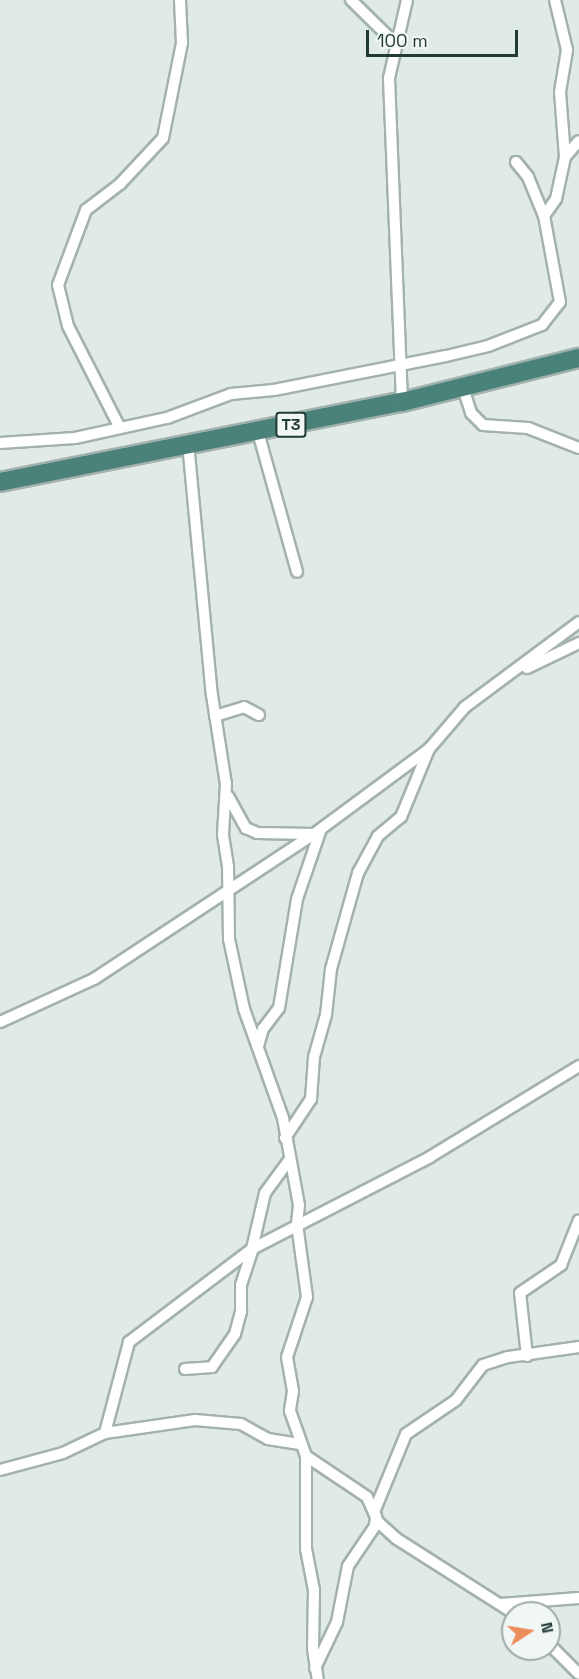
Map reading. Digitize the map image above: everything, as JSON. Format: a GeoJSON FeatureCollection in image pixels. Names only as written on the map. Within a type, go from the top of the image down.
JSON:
{"type":"FeatureCollection","features":[{"type":"Feature","properties":{"kind":"highway","name":"T3"},"geometry":{"type":"LineString","coordinates":[[0,482],[402,402],[579,358]]}},
{"type":"Feature","properties":{"kind":"street"},"geometry":{"type":"LineString","coordinates":[[120,428],[68,326],[58,285],[86,210],[120,184],[163,138],[182,43],[180,0]]}},
{"type":"Feature","properties":{"kind":"street"},"geometry":{"type":"LineString","coordinates":[[351,0],[397,45]]}},
{"type":"Feature","properties":{"kind":"street"},"geometry":{"type":"LineString","coordinates":[[402,402],[389,78],[407,0]]}},
{"type":"Feature","properties":{"kind":"street"},"geometry":{"type":"LineString","coordinates":[[544,216],[556,198],[565,158],[560,92],[567,50],[555,0]]}},
{"type":"Feature","properties":{"kind":"street"},"geometry":{"type":"LineString","coordinates":[[565,158],[579,141]]}},
{"type":"Feature","properties":{"kind":"street"},"geometry":{"type":"LineString","coordinates":[[0,443],[75,438],[167,418],[231,394],[274,390],[400,366],[488,346],[550,319],[558,308],[561,293],[544,216],[528,177],[516,162]]}},
{"type":"Feature","properties":{"kind":"street"},"geometry":{"type":"LineString","coordinates":[[463,388],[471,413],[483,425],[528,428],[579,448]]}},
{"type":"Feature","properties":{"kind":"street"},"geometry":{"type":"LineString","coordinates":[[258,432],[297,572]]}},
{"type":"Feature","properties":{"kind":"street"},"geometry":{"type":"LineString","coordinates":[[188,443],[215,716],[226,793],[223,834],[229,887],[229,939],[244,1009],[283,1118],[298,1197],[297,1224],[307,1297],[287,1357],[293,1390],[290,1411],[306,1456],[305,1538],[315,1590],[316,1674]]}},
{"type":"Feature","properties":{"kind":"street"},"geometry":{"type":"LineString","coordinates":[[518,671],[579,622]]}},
{"type":"Feature","properties":{"kind":"street"},"geometry":{"type":"LineString","coordinates":[[0,1022],[94,979],[229,887],[317,831],[429,749],[465,708],[500,680],[579,643]]}},
{"type":"Feature","properties":{"kind":"street"},"geometry":{"type":"LineString","coordinates":[[215,716],[244,707],[259,715]]}},
{"type":"Feature","properties":{"kind":"street"},"geometry":{"type":"LineString","coordinates":[[285,1138],[311,1099],[314,1057],[326,1015],[331,969],[358,873],[378,836],[401,817],[429,749]]}},
{"type":"Feature","properties":{"kind":"street"},"geometry":{"type":"LineString","coordinates":[[226,793],[246,828],[257,833],[317,831]]}},
{"type":"Feature","properties":{"kind":"street"},"geometry":{"type":"LineString","coordinates":[[258,1046],[263,1029],[279,1008],[297,899],[317,831]]}},
{"type":"Feature","properties":{"kind":"street"},"geometry":{"type":"LineString","coordinates":[[105,1433],[129,1342],[253,1249],[452,1144],[579,1066]]}},
{"type":"Feature","properties":{"kind":"street"},"geometry":{"type":"LineString","coordinates":[[185,1369],[212,1367],[235,1334],[241,1311],[241,1285],[253,1249],[265,1193],[290,1159]]}},
{"type":"Feature","properties":{"kind":"street"},"geometry":{"type":"LineString","coordinates":[[298,1197],[306,1208],[320,1214]]}},
{"type":"Feature","properties":{"kind":"street"},"geometry":{"type":"LineString","coordinates":[[527,1356],[520,1293],[561,1265],[579,1220]]}},
{"type":"Feature","properties":{"kind":"street"},"geometry":{"type":"LineString","coordinates":[[316,1674],[337,1622],[348,1566],[375,1526],[375,1514],[400,1446],[413,1426],[456,1400],[483,1365],[508,1357],[579,1347]]}},
{"type":"Feature","properties":{"kind":"street"},"geometry":{"type":"LineString","coordinates":[[0,1470],[63,1453],[105,1433],[195,1420],[241,1424],[268,1439],[300,1444]]}},
{"type":"Feature","properties":{"kind":"street"},"geometry":{"type":"LineString","coordinates":[[306,1456],[363,1494],[375,1514],[397,1539],[501,1604]]}},
{"type":"Feature","properties":{"kind":"street"},"geometry":{"type":"LineString","coordinates":[[540,1601],[579,1598]]}},
{"type":"Feature","properties":{"kind":"street"},"geometry":{"type":"LineString","coordinates":[[561,1656],[579,1674]]}}]}
